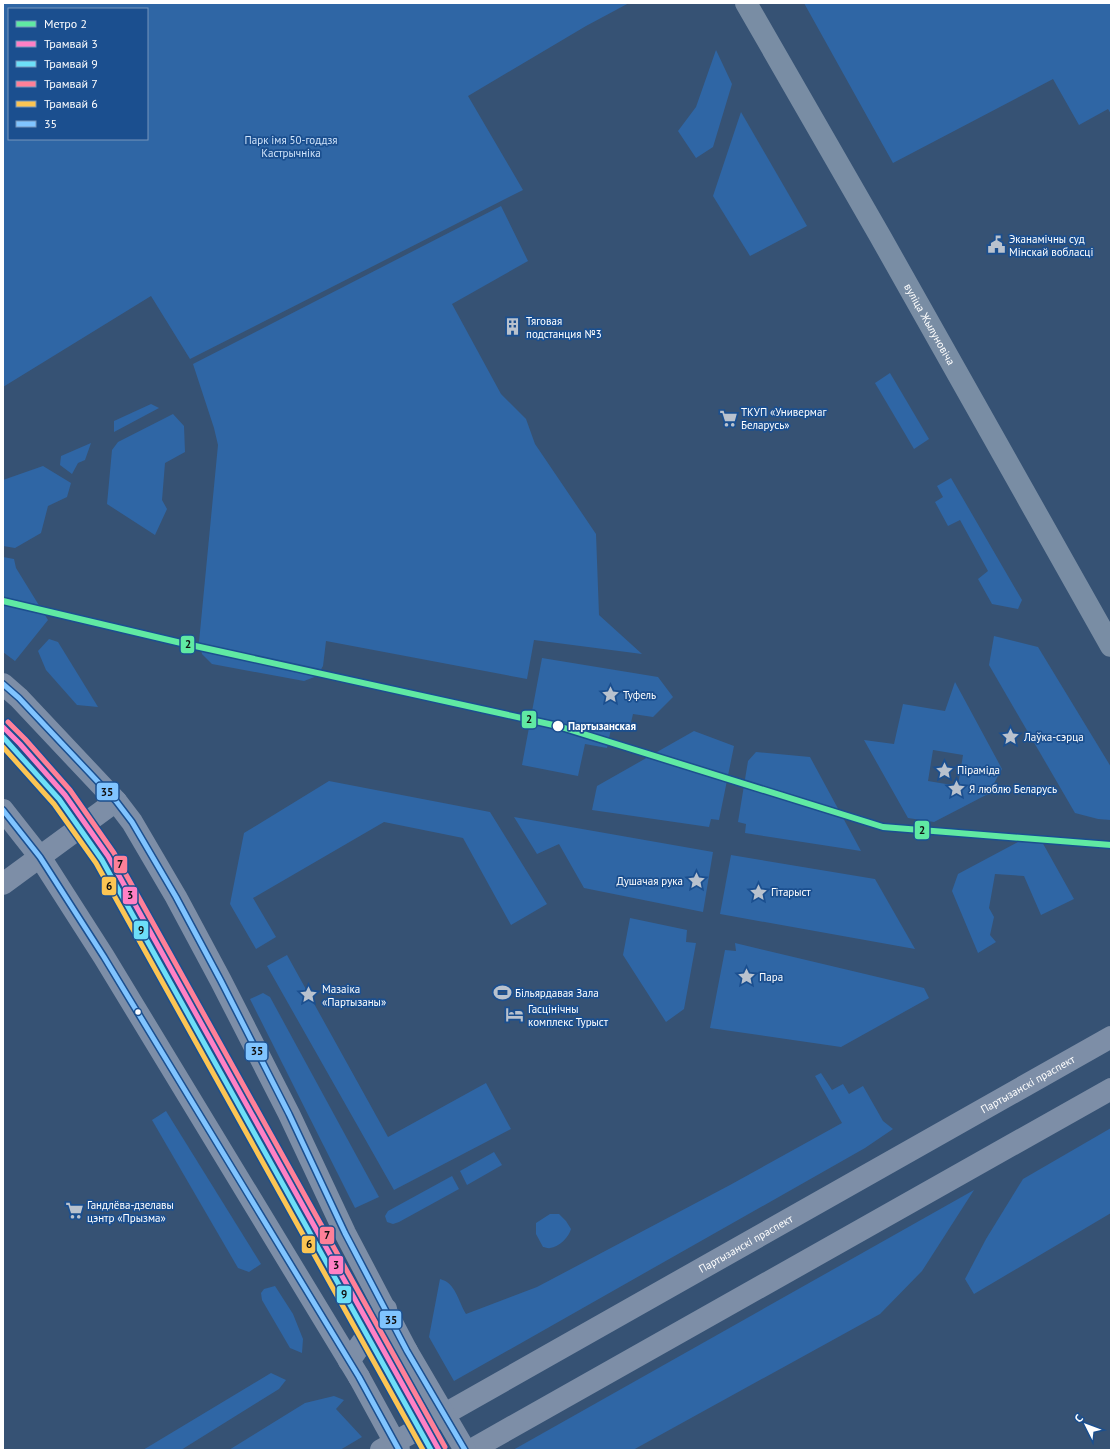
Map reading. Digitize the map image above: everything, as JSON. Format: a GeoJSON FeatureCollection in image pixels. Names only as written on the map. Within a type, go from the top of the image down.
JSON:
{"type":"FeatureCollection","features":[{"type":"Feature","properties":{"kind":"main road"},"geometry":{"type":"LineString","coordinates":[[3,684],[19,698],[116,801],[132,822],[146,845],[191,925],[289,1114],[345,1233],[407,1351],[465,1450]]}},
{"type":"Feature","properties":{"kind":"main road"},"geometry":{"type":"LineString","coordinates":[[3,884],[116,801]]}},
{"type":"Feature","properties":{"kind":"main road"},"geometry":{"type":"LineString","coordinates":[[3,810],[40,857],[104,957],[354,1369],[399,1450]]}},
{"type":"Feature","properties":{"kind":"main road","name":"Партызанскі праспект"},"geometry":{"type":"LineString","coordinates":[[381,1450],[1111,1037]]}},
{"type":"Feature","properties":{"kind":"main road"},"geometry":{"type":"LineString","coordinates":[[471,1450],[1111,1089]]}},
{"type":"Feature","properties":{"kind":"main road"},"geometry":{"type":"LineString","coordinates":[[354,1369],[386,1309]]}},
{"type":"Feature","properties":{"kind":"street","name":"вуліца Жылуновіча"},"geometry":{"type":"LineString","coordinates":[[746,3],[884,243],[1111,646]]}},
{"type":"Feature","properties":{"kind":"green space","name":"Парк імя 50-годдзя Кастрычніка"},"geometry":{"type":"Polygon","coordinates":[[[3,3],[629,3],[586,26],[468,96],[523,190],[190,359],[151,296],[3,387],[3,3]]]}},
{"type":"Feature","properties":{"kind":"green space"},"geometry":{"type":"Polygon","coordinates":[[[804,3],[1111,3],[1111,114],[1108,109],[1079,125],[1053,79],[893,163],[804,3]]]}},
{"type":"Feature","properties":{"kind":"green space"},"geometry":{"type":"Polygon","coordinates":[[[716,50],[732,84],[713,147],[696,158],[678,131],[696,107],[716,50]]]}},
{"type":"Feature","properties":{"kind":"green space"},"geometry":{"type":"Polygon","coordinates":[[[741,112],[807,226],[750,256],[713,196],[741,112]]]}},
{"type":"Feature","properties":{"kind":"green space"},"geometry":{"type":"Polygon","coordinates":[[[501,206],[528,261],[452,304],[501,394],[526,419],[535,444],[596,534],[599,615],[642,654],[534,640],[527,679],[326,641],[323,666],[317,676],[304,681],[212,664],[202,654],[199,642],[218,445],[193,364],[501,206]]]}},
{"type":"Feature","properties":{"kind":"green space"},"geometry":{"type":"Polygon","coordinates":[[[890,373],[929,439],[914,449],[875,383],[890,373]]]}},
{"type":"Feature","properties":{"kind":"green space"},"geometry":{"type":"Polygon","coordinates":[[[151,404],[159,408],[114,432],[114,421],[151,404]]]}},
{"type":"Feature","properties":{"kind":"green space"},"geometry":{"type":"Polygon","coordinates":[[[173,414],[184,426],[185,452],[165,463],[162,500],[167,509],[155,535],[107,504],[112,450],[118,442],[173,414]]]}},
{"type":"Feature","properties":{"kind":"green space"},"geometry":{"type":"Polygon","coordinates":[[[91,443],[85,460],[78,463],[72,474],[60,465],[61,456],[91,443]]]}},
{"type":"Feature","properties":{"kind":"green space"},"geometry":{"type":"Polygon","coordinates":[[[43,466],[71,483],[67,497],[48,506],[41,533],[15,548],[3,546],[3,480],[43,466]]]}},
{"type":"Feature","properties":{"kind":"green space"},"geometry":{"type":"Polygon","coordinates":[[[951,478],[1022,600],[1018,609],[992,604],[978,579],[988,571],[960,520],[948,526],[935,502],[943,497],[937,486],[951,478]]]}},
{"type":"Feature","properties":{"kind":"green space"},"geometry":{"type":"Polygon","coordinates":[[[3,557],[14,559],[16,568],[48,620],[15,661],[3,652],[3,557]]]}},
{"type":"Feature","properties":{"kind":"green space"},"geometry":{"type":"Polygon","coordinates":[[[994,636],[1038,647],[1111,767],[1111,820],[1098,819],[1075,813],[989,665],[994,636]]]}},
{"type":"Feature","properties":{"kind":"green space"},"geometry":{"type":"Polygon","coordinates":[[[49,639],[58,642],[98,707],[77,705],[46,670],[38,651],[49,639]]]}},
{"type":"Feature","properties":{"kind":"green space"},"geometry":{"type":"Polygon","coordinates":[[[542,658],[658,677],[673,697],[653,717],[633,714],[629,731],[611,729],[607,748],[585,744],[578,776],[522,765],[542,658]]]}},
{"type":"Feature","properties":{"kind":"green space"},"geometry":{"type":"Polygon","coordinates":[[[955,682],[1002,769],[988,794],[934,822],[908,818],[864,740],[894,744],[903,704],[945,711],[955,682]],[[933,750],[928,781],[958,786],[963,755],[933,750]]]}},
{"type":"Feature","properties":{"kind":"green space"},"geometry":{"type":"Polygon","coordinates":[[[694,731],[734,746],[719,820],[711,819],[709,827],[592,810],[597,786],[694,731]]]}},
{"type":"Feature","properties":{"kind":"green space"},"geometry":{"type":"Polygon","coordinates":[[[756,752],[810,757],[861,851],[745,833],[746,824],[738,822],[748,761],[756,752]]]}},
{"type":"Feature","properties":{"kind":"green space"},"geometry":{"type":"Polygon","coordinates":[[[329,781],[490,812],[547,904],[511,925],[463,838],[384,822],[253,898],[276,937],[256,949],[230,904],[244,833],[329,781]]]}},
{"type":"Feature","properties":{"kind":"green space"},"geometry":{"type":"Polygon","coordinates":[[[514,817],[713,852],[703,912],[584,888],[559,844],[537,854],[514,817]]]}},
{"type":"Feature","properties":{"kind":"green space"},"geometry":{"type":"Polygon","coordinates":[[[1041,840],[1074,899],[1041,915],[1024,876],[995,874],[989,908],[994,917],[990,935],[996,942],[978,953],[952,891],[958,874],[1018,842],[1041,840]]]}},
{"type":"Feature","properties":{"kind":"green space"},"geometry":{"type":"Polygon","coordinates":[[[731,855],[875,879],[915,949],[720,914],[731,855]]]}},
{"type":"Feature","properties":{"kind":"green space"},"geometry":{"type":"Polygon","coordinates":[[[630,918],[687,930],[686,942],[696,943],[684,1009],[666,1022],[623,955],[630,918]]]}},
{"type":"Feature","properties":{"kind":"green space"},"geometry":{"type":"Polygon","coordinates":[[[735,943],[924,988],[929,998],[841,1047],[710,1028],[725,950],[736,951],[735,943]]]}},
{"type":"Feature","properties":{"kind":"green space"},"geometry":{"type":"Polygon","coordinates":[[[287,955],[388,1137],[486,1083],[511,1129],[394,1190],[267,966],[287,955]]]}},
{"type":"Feature","properties":{"kind":"green space"},"geometry":{"type":"Polygon","coordinates":[[[263,993],[270,997],[379,1197],[355,1208],[250,999],[263,993]]]}},
{"type":"Feature","properties":{"kind":"green space"},"geometry":{"type":"Polygon","coordinates":[[[821,1073],[832,1090],[843,1084],[849,1094],[863,1086],[883,1121],[893,1129],[865,1148],[454,1381],[429,1337],[440,1279],[450,1284],[453,1288],[466,1314],[537,1287],[730,1185],[842,1123],[815,1076],[821,1073]]]}},
{"type":"Feature","properties":{"kind":"green space"},"geometry":{"type":"Polygon","coordinates":[[[166,1111],[261,1264],[249,1272],[238,1268],[152,1120],[166,1111]]]}},
{"type":"Feature","properties":{"kind":"green space"},"geometry":{"type":"Polygon","coordinates":[[[1111,1128],[1111,1213],[974,1294],[965,1279],[986,1239],[1023,1179],[1111,1128]]]}},
{"type":"Feature","properties":{"kind":"green space"},"geometry":{"type":"Polygon","coordinates":[[[494,1152],[502,1165],[467,1185],[460,1171],[494,1152]]]}},
{"type":"Feature","properties":{"kind":"green space"},"geometry":{"type":"Polygon","coordinates":[[[452,1176],[459,1189],[399,1222],[393,1224],[387,1222],[385,1216],[388,1211],[452,1176]]]}},
{"type":"Feature","properties":{"kind":"green space"},"geometry":{"type":"Polygon","coordinates":[[[974,1190],[922,1271],[880,1314],[633,1450],[513,1450],[974,1190]]]}},
{"type":"Feature","properties":{"kind":"green space"},"geometry":{"type":"Polygon","coordinates":[[[550,1214],[559,1214],[571,1229],[568,1235],[557,1246],[548,1248],[543,1247],[536,1234],[536,1223],[550,1214]]]}},
{"type":"Feature","properties":{"kind":"green space"},"geometry":{"type":"Polygon","coordinates":[[[275,1286],[293,1314],[303,1339],[302,1353],[290,1348],[262,1300],[261,1293],[264,1289],[275,1286]]]}},
{"type":"Feature","properties":{"kind":"green space"},"geometry":{"type":"Polygon","coordinates":[[[271,1373],[286,1380],[279,1389],[181,1450],[143,1450],[271,1373]]]}},
{"type":"Feature","properties":{"kind":"green space"},"geometry":{"type":"Polygon","coordinates":[[[334,1396],[344,1400],[336,1409],[362,1437],[340,1450],[229,1450],[305,1403],[334,1396]]]}},
{"type":"Feature","properties":{"kind":"metro line","name":"2"},"geometry":{"type":"LineString","coordinates":[[3,601],[177,642],[558,726],[883,827],[1111,845]]}},
{"type":"Feature","properties":{"kind":"tram line","name":"7"},"geometry":{"type":"LineString","coordinates":[[8,722],[70,790],[114,853],[445,1447]]}},
{"type":"Feature","properties":{"kind":"tram line","name":"3"},"geometry":{"type":"LineString","coordinates":[[3,727],[65,795],[108,856],[439,1450]]}},
{"type":"Feature","properties":{"kind":"tram line","name":"9"},"geometry":{"type":"LineString","coordinates":[[3,737],[59,799],[102,860],[431,1450]]}},
{"type":"Feature","properties":{"kind":"tram line","name":"6"},"geometry":{"type":"LineString","coordinates":[[3,747],[54,804],[96,863],[423,1450]]}},
{"type":"Feature","properties":{"kind":"transit line","name":"35"},"geometry":{"type":"LineString","coordinates":[[3,684],[19,698],[116,801],[132,822],[176,897],[221,981],[289,1114],[345,1233],[407,1351],[465,1450]]}},
{"type":"Feature","properties":{"kind":"transit line","name":"35"},"geometry":{"type":"LineString","coordinates":[[3,810],[40,857],[104,957],[359,1377],[399,1450]]}},
{"type":"Feature","properties":{"kind":"place","name":"Эканамічны суд Мінскай вобласці"},"geometry":{"type":"Point","coordinates":[996,245]}},
{"type":"Feature","properties":{"kind":"place","name":"Тяговая подстанция №3"},"geometry":{"type":"Point","coordinates":[513,327]}},
{"type":"Feature","properties":{"kind":"place","name":"ТКУП «Универмаг Беларусь»"},"geometry":{"type":"Point","coordinates":[728,418]}},
{"type":"Feature","properties":{"kind":"place","name":"Туфель"},"geometry":{"type":"Point","coordinates":[610,695]}},
{"type":"Feature","properties":{"kind":"place","name":"Партызанская"},"geometry":{"type":"Point","coordinates":[558,726]}},
{"type":"Feature","properties":{"kind":"place","name":"Лаўка-сэрца"},"geometry":{"type":"Point","coordinates":[1011,737]}},
{"type":"Feature","properties":{"kind":"place","name":"Піраміда"},"geometry":{"type":"Point","coordinates":[944,770]}},
{"type":"Feature","properties":{"kind":"place","name":"Я люблю Беларусь"},"geometry":{"type":"Point","coordinates":[956,789]}},
{"type":"Feature","properties":{"kind":"place","name":"Душачая рука"},"geometry":{"type":"Point","coordinates":[696,881]}},
{"type":"Feature","properties":{"kind":"place","name":"Гітарыст"},"geometry":{"type":"Point","coordinates":[758,892]}},
{"type":"Feature","properties":{"kind":"place","name":"Пара"},"geometry":{"type":"Point","coordinates":[746,977]}},
{"type":"Feature","properties":{"kind":"place","name":"Більярдавая Зала"},"geometry":{"type":"Point","coordinates":[502,993]}},
{"type":"Feature","properties":{"kind":"place","name":"Мазаіка «Партызаны»"},"geometry":{"type":"Point","coordinates":[309,995]}},
{"type":"Feature","properties":{"kind":"place","name":"Гасцінічны комплекс Турыст"},"geometry":{"type":"Point","coordinates":[515,1015]}},
{"type":"Feature","properties":{"kind":"place","name":"Гандлёва-дзелавы цэнтр «Прызма»"},"geometry":{"type":"Point","coordinates":[74,1211]}}]}
